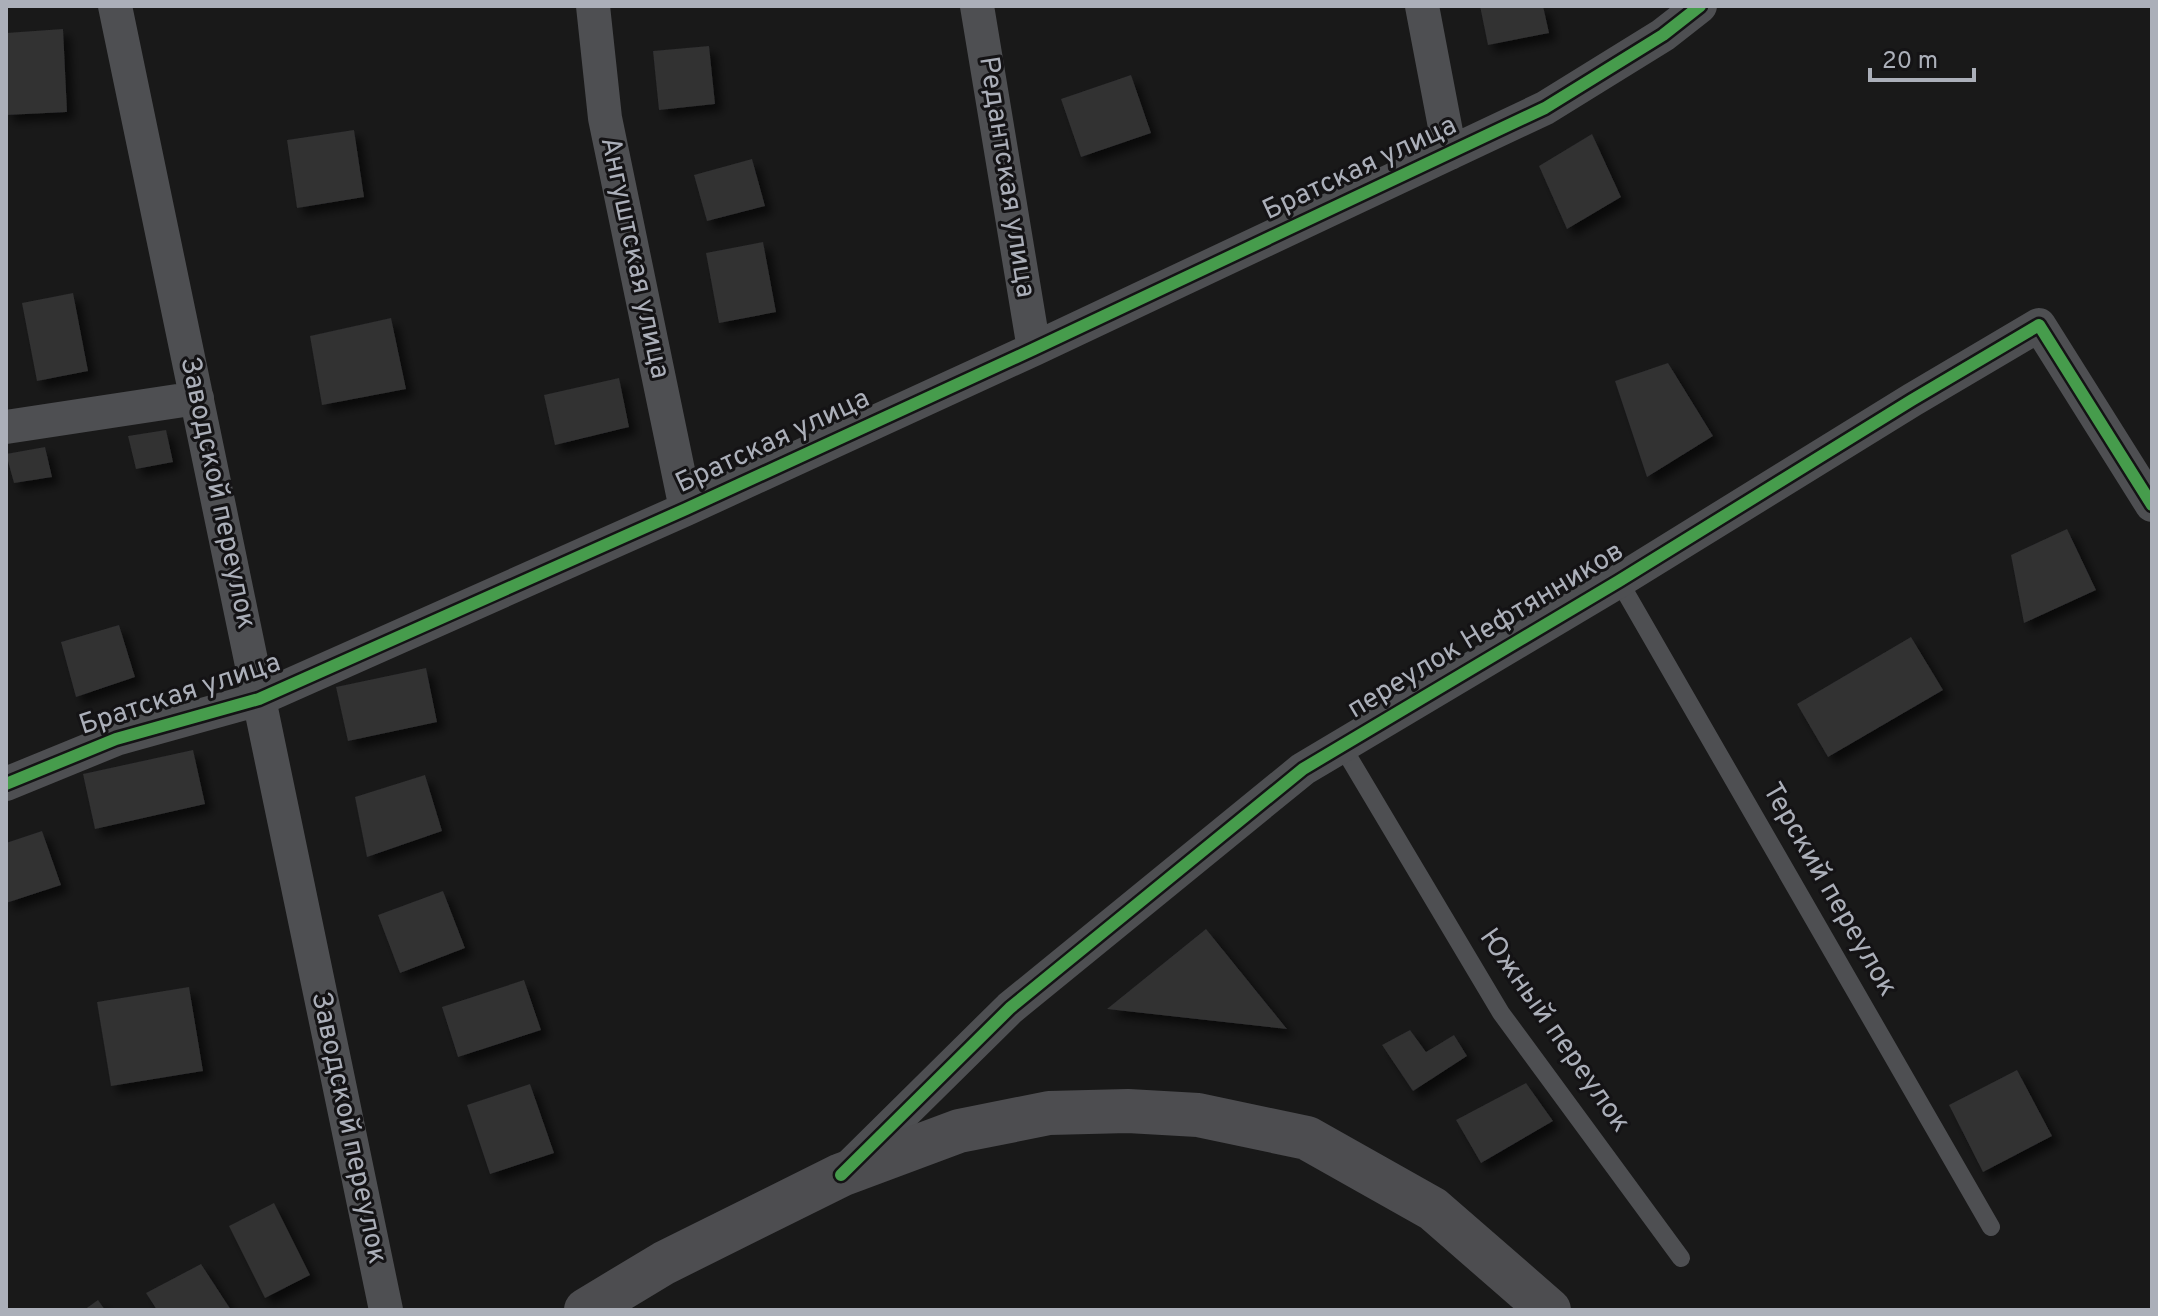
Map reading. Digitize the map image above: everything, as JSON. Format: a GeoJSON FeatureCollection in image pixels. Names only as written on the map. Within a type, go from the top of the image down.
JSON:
{"type":"FeatureCollection","features":[{"type":"Feature","properties":{"kind":"main road"},"geometry":{"type":"LineString","coordinates":[[586,1310],[664,1263],[841,1175],[959,1131],[1049,1113],[1128,1111],[1198,1115],[1307,1138],[1433,1209],[1549,1310]]}},
{"type":"Feature","properties":{"kind":"street","name":"Заводской переулок"},"geometry":{"type":"LineString","coordinates":[[115,6],[386,1310]]}},
{"type":"Feature","properties":{"kind":"street","name":"Ангуштская улица"},"geometry":{"type":"LineString","coordinates":[[593,6],[605,118],[686,509]]}},
{"type":"Feature","properties":{"kind":"street","name":"Редантская улица"},"geometry":{"type":"LineString","coordinates":[[977,6],[1034,349]]}},
{"type":"Feature","properties":{"kind":"street"},"geometry":{"type":"LineString","coordinates":[[1422,6],[1450,153]]}},
{"type":"Feature","properties":{"kind":"street","name":"Братская улица"},"geometry":{"type":"LineString","coordinates":[[6,784],[116,739],[259,699],[686,509],[1545,108],[1663,35],[1700,6]]}},
{"type":"Feature","properties":{"kind":"street","name":"переулок Нефтянников"},"geometry":{"type":"LineString","coordinates":[[841,1175],[1010,1008],[1303,769],[2039,325],[2150,494]]}},
{"type":"Feature","properties":{"kind":"street"},"geometry":{"type":"LineString","coordinates":[[6,427],[197,398]]}},
{"type":"Feature","properties":{"kind":"lane","name":"Терский переулок"},"geometry":{"type":"LineString","coordinates":[[1619,581],[1991,1227]]}},
{"type":"Feature","properties":{"kind":"lane","name":"Южный переулок"},"geometry":{"type":"LineString","coordinates":[[1342,746],[1501,1013],[1681,1258]]}},
{"type":"Feature","properties":{"kind":"building"},"geometry":{"type":"Polygon","coordinates":[[[1480,6],[1543,6],[1549,33],[1488,45],[1480,6]]]}},
{"type":"Feature","properties":{"kind":"building"},"geometry":{"type":"Polygon","coordinates":[[[63,29],[67,112],[6,115],[6,33],[63,29]]]}},
{"type":"Feature","properties":{"kind":"building"},"geometry":{"type":"Polygon","coordinates":[[[709,46],[715,104],[659,110],[653,51],[709,46]]]}},
{"type":"Feature","properties":{"kind":"building"},"geometry":{"type":"Polygon","coordinates":[[[1131,75],[1151,133],[1081,157],[1061,99],[1131,75]]]}},
{"type":"Feature","properties":{"kind":"building"},"geometry":{"type":"Polygon","coordinates":[[[354,130],[364,197],[297,208],[287,140],[354,130]]]}},
{"type":"Feature","properties":{"kind":"building"},"geometry":{"type":"Polygon","coordinates":[[[1592,134],[1621,197],[1567,229],[1539,166],[1592,134]]]}},
{"type":"Feature","properties":{"kind":"building"},"geometry":{"type":"Polygon","coordinates":[[[752,159],[765,206],[707,221],[694,175],[752,159]]]}},
{"type":"Feature","properties":{"kind":"building"},"geometry":{"type":"Polygon","coordinates":[[[763,242],[776,312],[719,323],[706,253],[763,242]]]}},
{"type":"Feature","properties":{"kind":"building"},"geometry":{"type":"Polygon","coordinates":[[[73,293],[88,371],[37,381],[22,303],[73,293]]]}},
{"type":"Feature","properties":{"kind":"building"},"geometry":{"type":"Polygon","coordinates":[[[391,318],[406,389],[322,405],[310,336],[391,318]]]}},
{"type":"Feature","properties":{"kind":"building"},"geometry":{"type":"Polygon","coordinates":[[[1668,363],[1713,436],[1647,477],[1615,381],[1668,363]]]}},
{"type":"Feature","properties":{"kind":"building"},"geometry":{"type":"Polygon","coordinates":[[[619,378],[629,427],[555,445],[544,395],[619,378]]]}},
{"type":"Feature","properties":{"kind":"building"},"geometry":{"type":"Polygon","coordinates":[[[166,430],[173,462],[136,469],[128,436],[166,430]]]}},
{"type":"Feature","properties":{"kind":"building"},"geometry":{"type":"Polygon","coordinates":[[[45,447],[52,477],[14,483],[6,454],[45,447]]]}},
{"type":"Feature","properties":{"kind":"building"},"geometry":{"type":"Polygon","coordinates":[[[2067,529],[2096,590],[2024,623],[2011,555],[2067,529]]]}},
{"type":"Feature","properties":{"kind":"building"},"geometry":{"type":"Polygon","coordinates":[[[119,625],[135,677],[76,697],[61,642],[119,625]]]}},
{"type":"Feature","properties":{"kind":"building"},"geometry":{"type":"Polygon","coordinates":[[[1911,637],[1943,690],[1828,757],[1797,704],[1911,637]]]}},
{"type":"Feature","properties":{"kind":"building"},"geometry":{"type":"Polygon","coordinates":[[[426,668],[437,722],[348,741],[336,687],[426,668]]]}},
{"type":"Feature","properties":{"kind":"building"},"geometry":{"type":"Polygon","coordinates":[[[193,750],[205,804],[95,829],[83,774],[193,750]]]}},
{"type":"Feature","properties":{"kind":"building"},"geometry":{"type":"Polygon","coordinates":[[[425,775],[442,831],[367,857],[355,797],[425,775]]]}},
{"type":"Feature","properties":{"kind":"building"},"geometry":{"type":"Polygon","coordinates":[[[42,831],[61,885],[6,903],[6,843],[42,831]]]}},
{"type":"Feature","properties":{"kind":"building"},"geometry":{"type":"Polygon","coordinates":[[[443,891],[465,948],[400,973],[378,915],[443,891]]]}},
{"type":"Feature","properties":{"kind":"building"},"geometry":{"type":"Polygon","coordinates":[[[1206,929],[1287,1029],[1107,1009],[1206,929]]]}},
{"type":"Feature","properties":{"kind":"building"},"geometry":{"type":"Polygon","coordinates":[[[524,980],[541,1030],[458,1057],[442,1007],[524,980]]]}},
{"type":"Feature","properties":{"kind":"building"},"geometry":{"type":"Polygon","coordinates":[[[189,987],[203,1071],[111,1086],[97,1002],[189,987]]]}},
{"type":"Feature","properties":{"kind":"building"},"geometry":{"type":"Polygon","coordinates":[[[1410,1030],[1426,1052],[1454,1035],[1467,1056],[1413,1091],[1382,1045],[1410,1030]]]}},
{"type":"Feature","properties":{"kind":"building"},"geometry":{"type":"Polygon","coordinates":[[[2017,1070],[2052,1136],[1983,1172],[1949,1105],[2017,1070]]]}},
{"type":"Feature","properties":{"kind":"building"},"geometry":{"type":"Polygon","coordinates":[[[1526,1083],[1553,1121],[1481,1163],[1456,1120],[1526,1083]]]}},
{"type":"Feature","properties":{"kind":"building"},"geometry":{"type":"Polygon","coordinates":[[[530,1084],[554,1153],[490,1174],[467,1105],[530,1084]]]}},
{"type":"Feature","properties":{"kind":"building"},"geometry":{"type":"Polygon","coordinates":[[[274,1203],[310,1275],[265,1298],[229,1226],[274,1203]]]}},
{"type":"Feature","properties":{"kind":"building"},"geometry":{"type":"Polygon","coordinates":[[[201,1264],[231,1310],[157,1310],[146,1293],[201,1264]]]}},
{"type":"Feature","properties":{"kind":"building"},"geometry":{"type":"Polygon","coordinates":[[[98,1300],[105,1310],[84,1310],[98,1300]]]}},
{"type":"Feature","properties":{"kind":"cycle path"},"geometry":{"type":"LineString","coordinates":[[6,784],[116,739],[259,699],[686,509],[1545,108],[1663,35],[1700,6]]}},
{"type":"Feature","properties":{"kind":"cycle path"},"geometry":{"type":"LineString","coordinates":[[841,1175],[1010,1008],[1303,769],[2039,325],[2152,505]]}}]}
